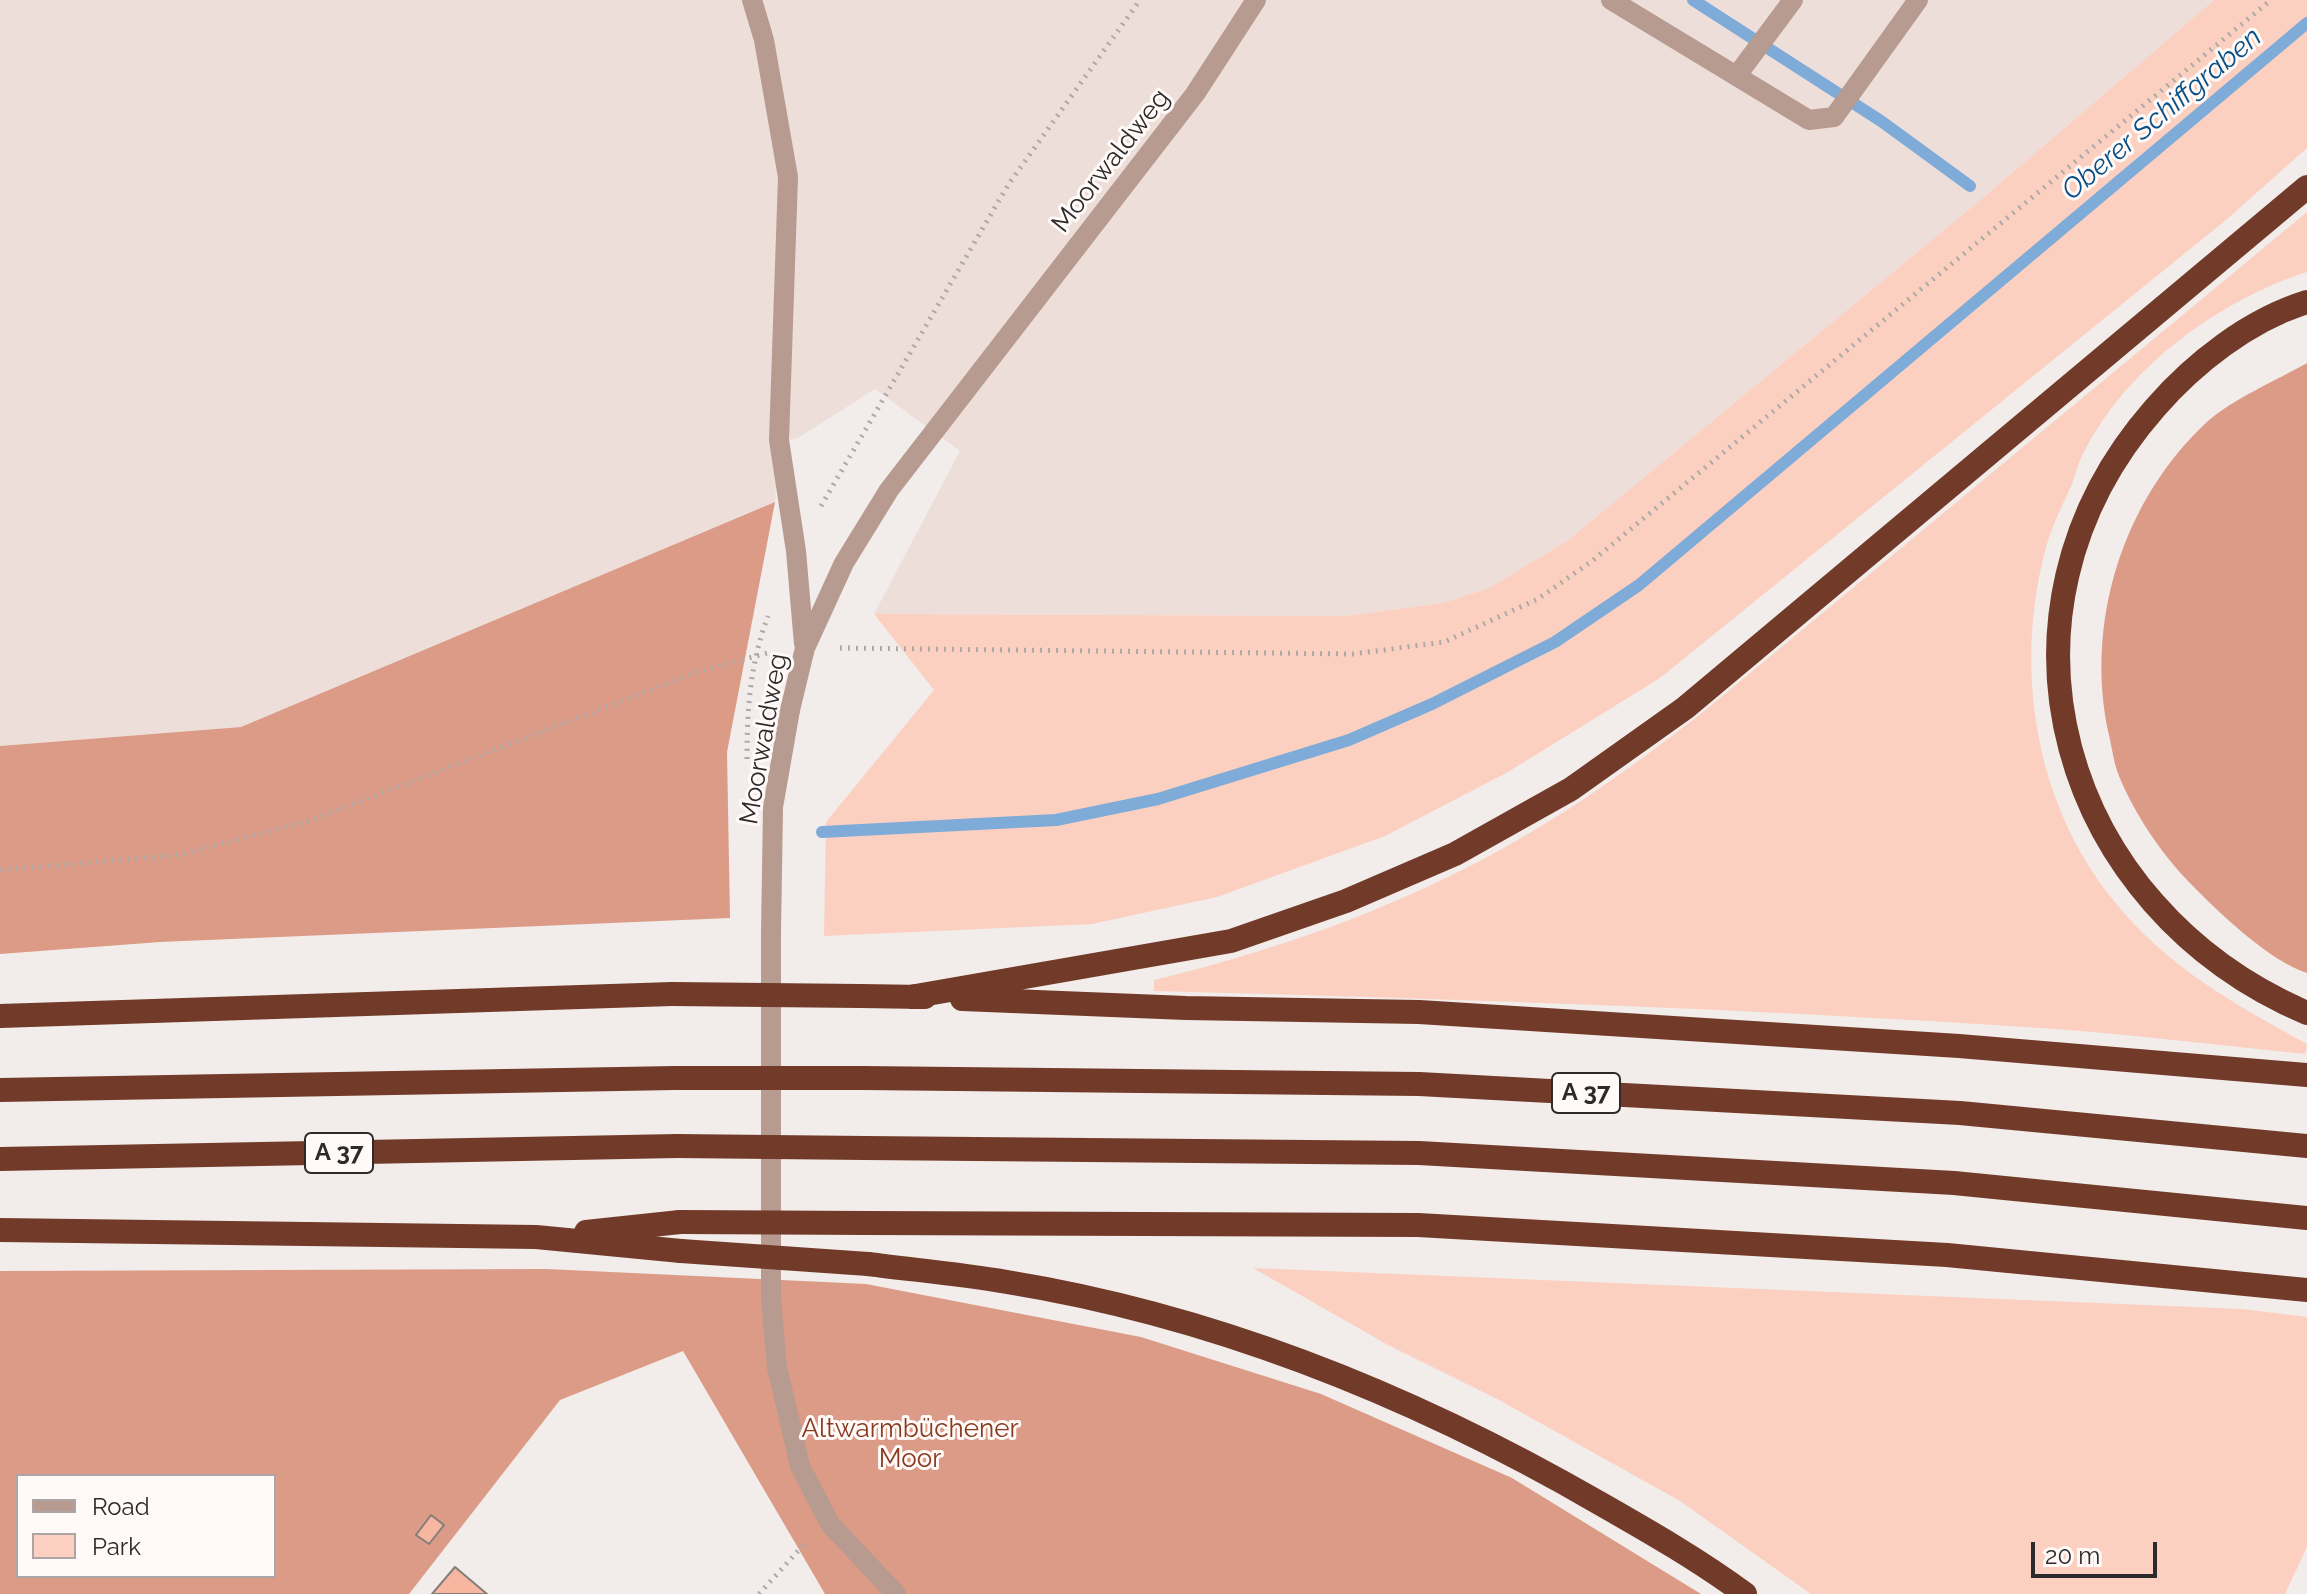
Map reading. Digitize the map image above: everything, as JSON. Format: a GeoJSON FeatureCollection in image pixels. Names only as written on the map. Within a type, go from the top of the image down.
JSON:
{"type":"FeatureCollection","features":[{"type":"Feature","properties":{"kind":"highway"},"geometry":{"type":"LineString","coordinates":[[910,997],[1231,941],[1346,901],[1455,854],[1571,789],[1685,708],[2307,187]]}},
{"type":"Feature","properties":{"kind":"highway"},"geometry":{"type":"LineString","coordinates":[[2307,302],[2283,309],[2224,345],[2173,387],[2129,437],[2097,496],[2071,560],[2058,628],[2060,710],[2084,796],[2134,883],[2204,953],[2283,1003],[2307,1013]]}},
{"type":"Feature","properties":{"kind":"highway"},"geometry":{"type":"LineString","coordinates":[[0,1016],[672,994],[910,997],[1186,1008],[1419,1012],[1959,1046],[2307,1075]]}},
{"type":"Feature","properties":{"kind":"highway","name":"A 37"},"geometry":{"type":"LineString","coordinates":[[0,1090],[675,1078],[1419,1084],[1960,1113],[2307,1146]]}},
{"type":"Feature","properties":{"kind":"highway","name":"A 37"},"geometry":{"type":"LineString","coordinates":[[0,1159],[677,1146],[1419,1153],[1954,1183],[2307,1218]]}},
{"type":"Feature","properties":{"kind":"highway"},"geometry":{"type":"LineString","coordinates":[[536,1237],[680,1222],[1418,1225],[1947,1255],[2307,1290]]}},
{"type":"Feature","properties":{"kind":"highway"},"geometry":{"type":"LineString","coordinates":[[0,1230],[536,1237],[868,1264],[1009,1282],[1150,1314],[1330,1370],[1522,1458],[1699,1561],[1745,1594]]}},
{"type":"Feature","properties":{"kind":"street"},"geometry":{"type":"LineString","coordinates":[[752,0],[764,40],[788,177],[779,440],[796,551],[805,648]]}},
{"type":"Feature","properties":{"kind":"street","name":"Moorwaldweg"},"geometry":{"type":"LineString","coordinates":[[896,1594],[830,1524],[800,1466],[777,1367],[771,1300],[773,807],[790,710],[805,648],[844,563],[889,490],[1195,94],[1256,0]]}},
{"type":"Feature","properties":{"kind":"street"},"geometry":{"type":"LineString","coordinates":[[1611,0],[1738,74],[1809,120],[1834,117],[1918,0]]}},
{"type":"Feature","properties":{"kind":"street"},"geometry":{"type":"LineString","coordinates":[[1738,74],[1793,0]]}},
{"type":"Feature","properties":{"kind":"path"},"geometry":{"type":"LineString","coordinates":[[796,551],[1008,185],[1140,0]]}},
{"type":"Feature","properties":{"kind":"path"},"geometry":{"type":"LineString","coordinates":[[0,870],[178,855],[309,821],[697,672],[754,654],[805,648],[1353,654],[1444,642],[1538,599],[1592,561],[2271,0]]}},
{"type":"Feature","properties":{"kind":"path"},"geometry":{"type":"LineString","coordinates":[[747,772],[747,712],[754,654],[773,604]]}},
{"type":"Feature","properties":{"kind":"path"},"geometry":{"type":"LineString","coordinates":[[759,1594],[806,1543],[830,1524]]}},
{"type":"Feature","properties":{"kind":"path"},"geometry":{"type":"LineString","coordinates":[[799,1531],[814,1553]]}},
{"type":"Feature","properties":{"kind":"shaded area"},"geometry":{"type":"Polygon","coordinates":[[[0,0],[2214,0],[1978,202],[1567,541],[1489,588],[1443,603],[1345,616],[874,614],[960,451],[875,389],[796,439],[779,440],[775,502],[241,727],[0,746],[0,0]]]}},
{"type":"Feature","properties":{"kind":"green space"},"geometry":{"type":"Polygon","coordinates":[[[2214,0],[2307,0],[2307,148],[2226,220],[1660,678],[1508,772],[1385,836],[1217,897],[1092,924],[824,936],[826,822],[934,690],[874,614],[1345,616],[1443,603],[1489,588],[1567,541],[1978,202],[2214,0]]]}},
{"type":"Feature","properties":{"kind":"green space"},"geometry":{"type":"Polygon","coordinates":[[[2307,212],[2307,272],[2241,300],[2179,340],[2151,364],[2104,419],[2081,458],[2047,542],[2036,596],[2032,642],[2032,688],[2038,734],[2049,779],[2087,863],[2114,901],[2156,946],[2228,999],[2307,1044],[2305,1054],[2074,1030],[1930,1021],[1487,1001],[1154,991],[1154,980],[1305,936],[1403,898],[1497,852],[1582,800],[1697,717],[2307,212]]]}},
{"type":"Feature","properties":{"kind":"green space"},"geometry":{"type":"Polygon","coordinates":[[[2307,363],[2307,973],[2276,958],[2228,920],[2178,870],[2149,832],[2132,804],[2116,766],[2103,693],[2102,650],[2107,607],[2117,565],[2153,487],[2178,452],[2218,413],[2307,363]]]}},
{"type":"Feature","properties":{"kind":"green space"},"geometry":{"type":"Polygon","coordinates":[[[775,502],[727,752],[730,918],[160,942],[0,954],[0,746],[241,727],[775,502]]]}},
{"type":"Feature","properties":{"kind":"green space"},"geometry":{"type":"Polygon","coordinates":[[[1253,1268],[2242,1309],[2307,1317],[2307,1547],[2285,1594],[1811,1594],[1680,1501],[1499,1400],[1388,1345],[1253,1268]]]}},
{"type":"Feature","properties":{"kind":"green space","name":"Altwarmbüchener Moor"},"geometry":{"type":"Polygon","coordinates":[[[547,1269],[866,1284],[1141,1337],[1321,1394],[1512,1478],[1701,1594],[825,1594],[683,1351],[560,1400],[409,1594],[0,1594],[0,1271],[547,1269]]]}},
{"type":"Feature","properties":{"kind":"building"},"geometry":{"type":"Polygon","coordinates":[[[431,1515],[444,1525],[429,1544],[416,1535],[431,1515]]]}},
{"type":"Feature","properties":{"kind":"building"},"geometry":{"type":"Polygon","coordinates":[[[455,1567],[487,1594],[432,1594],[455,1567]]]}},
{"type":"Feature","properties":{"kind":"waterway","name":"Oberer Schiffgraben"},"geometry":{"type":"LineString","coordinates":[[1693,0],[1881,121],[1970,186]]}},
{"type":"Feature","properties":{"kind":"waterway"},"geometry":{"type":"LineString","coordinates":[[822,832],[1056,820],[1158,799],[1349,740],[1432,704],[1555,642],[1639,585],[2307,23]]}}]}
